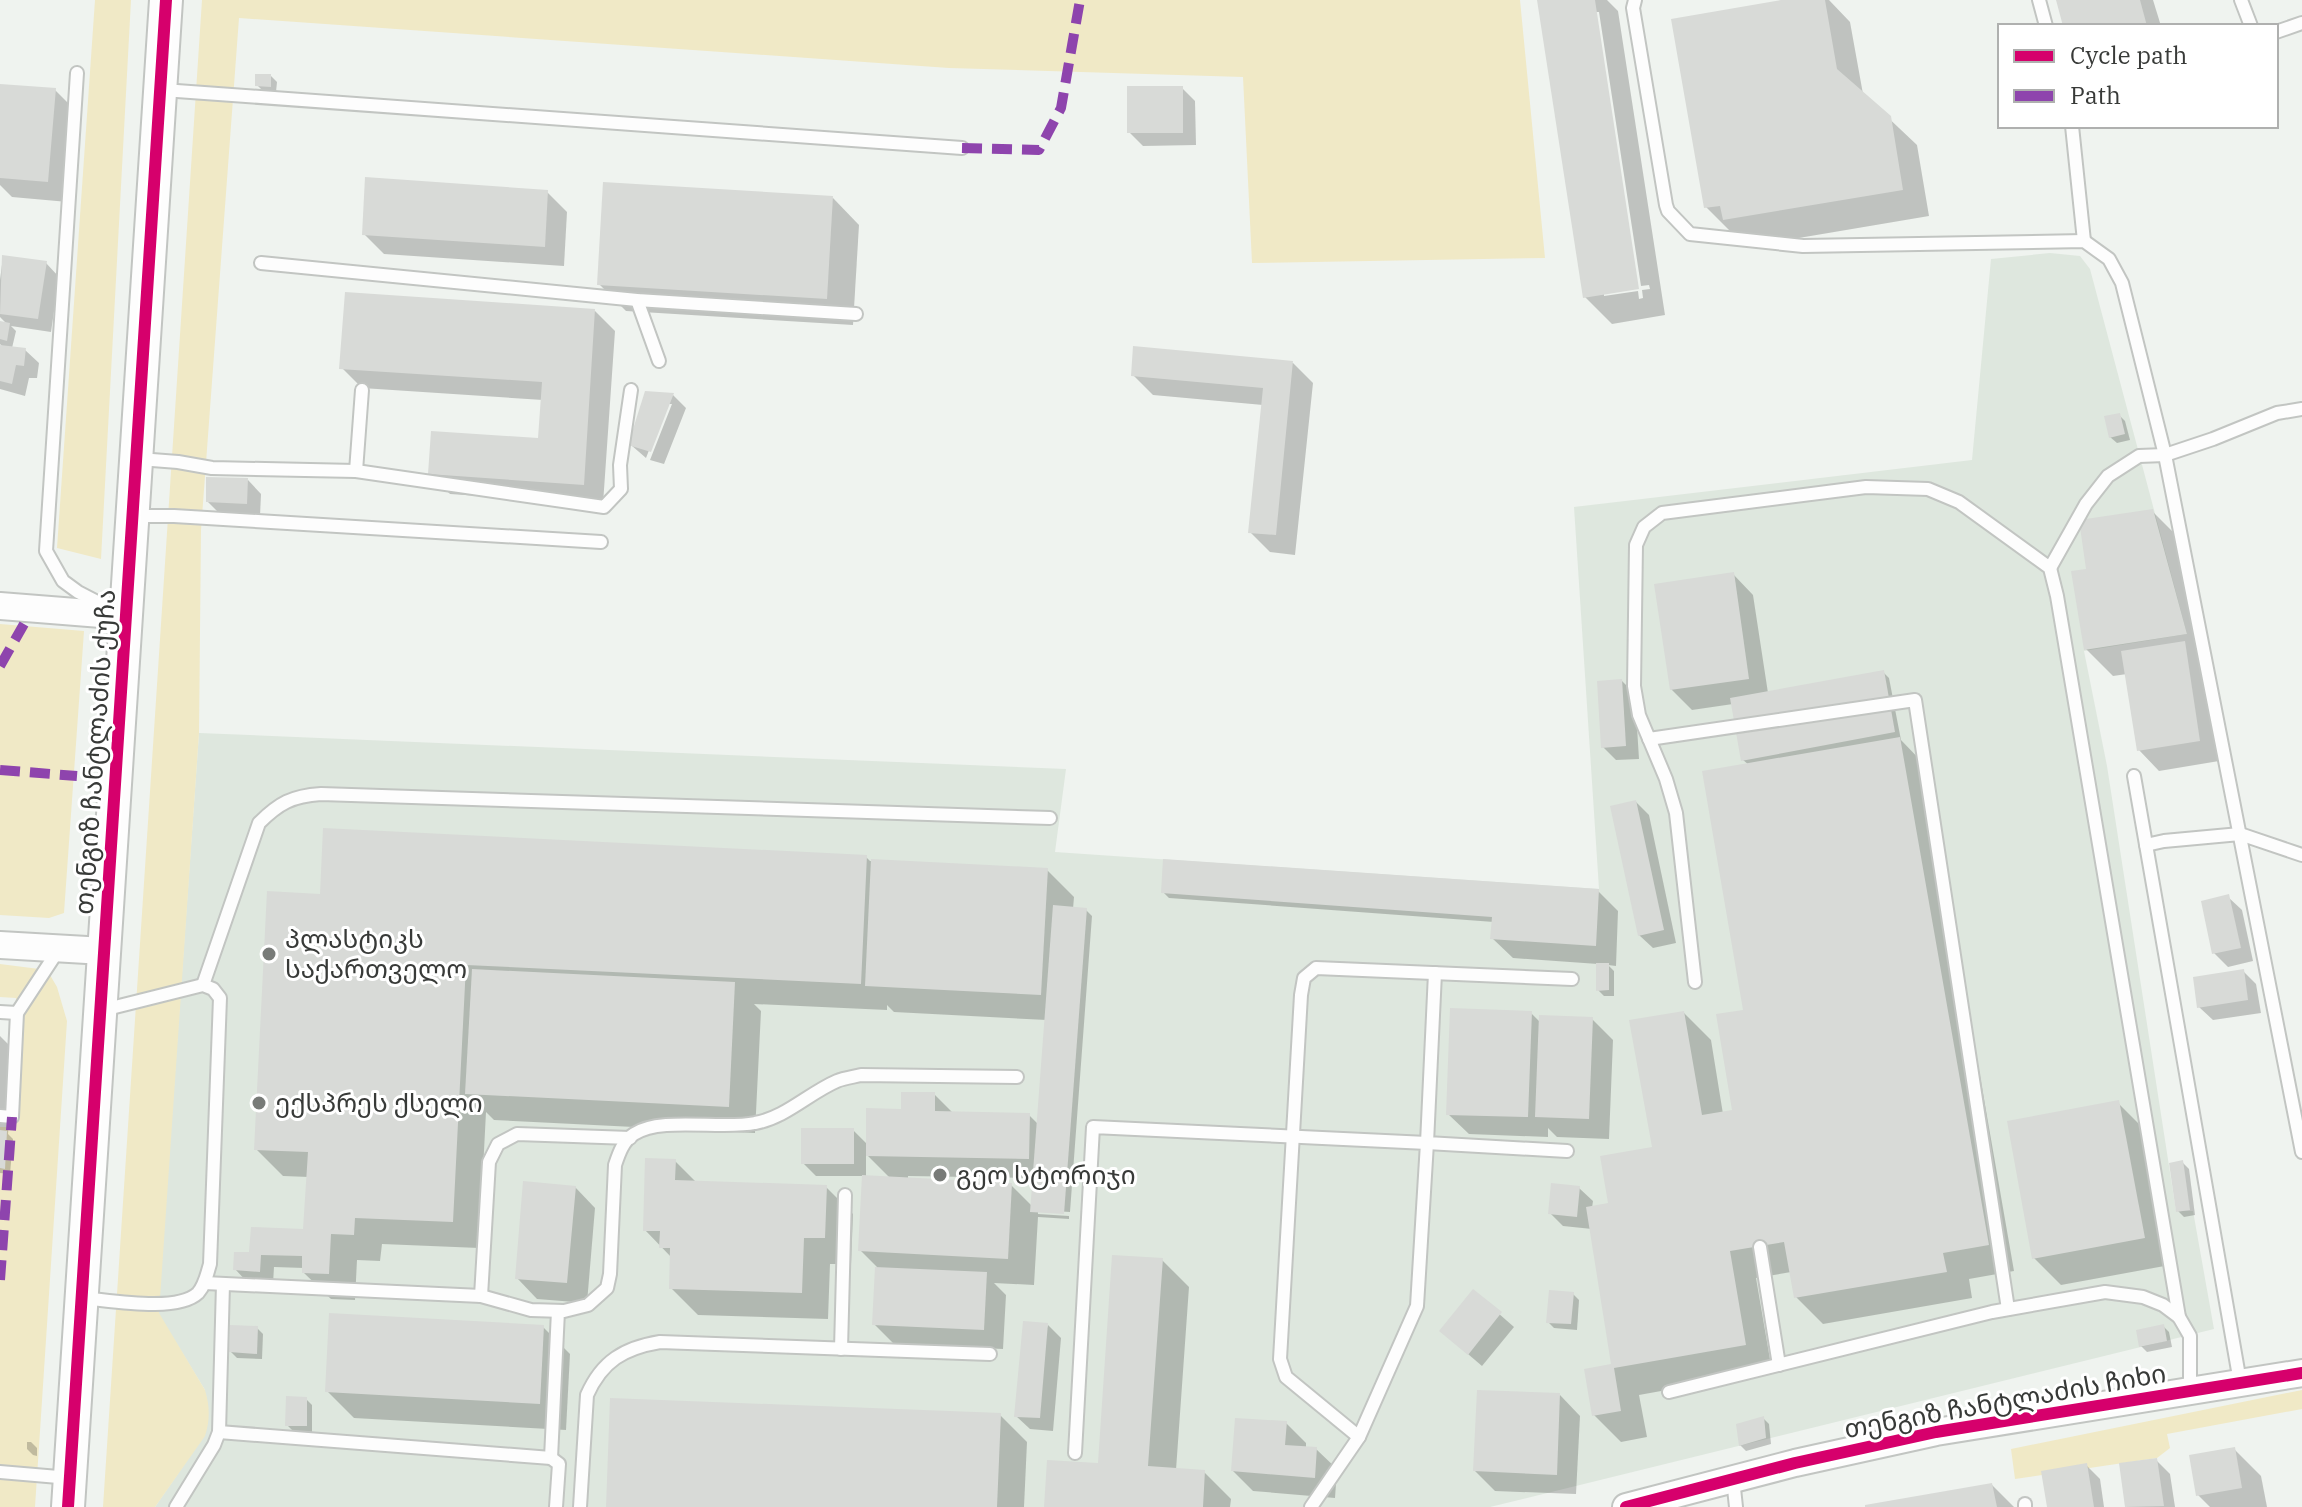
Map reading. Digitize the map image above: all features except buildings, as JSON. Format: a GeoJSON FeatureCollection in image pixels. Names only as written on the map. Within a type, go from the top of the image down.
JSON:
{"type":"FeatureCollection","features":[{"type":"Feature","properties":{"kind":"street","name":"თენგიზ ჩანტლაძის ქუჩა"},"geometry":{"type":"LineString","coordinates":[[69,1492],[166,0]]}},
{"type":"Feature","properties":{"kind":"street"},"geometry":{"type":"LineString","coordinates":[[0,606],[126,616]]}},
{"type":"Feature","properties":{"kind":"street"},"geometry":{"type":"LineString","coordinates":[[0,945],[104,951]]}},
{"type":"Feature","properties":{"kind":"street","name":"თენგიზ ჩანტლაძის ჩიხი"},"geometry":{"type":"LineString","coordinates":[[1626,1507],[1795,1463],[1936,1432],[2302,1373]]}},
{"type":"Feature","properties":{"kind":"lane"},"geometry":{"type":"LineString","coordinates":[[1635,0],[1633,8],[1666,205],[1690,234],[1803,246],[2084,241],[2109,259],[2122,283],[2165,455],[2302,1152]]}},
{"type":"Feature","properties":{"kind":"lane"},"geometry":{"type":"LineString","coordinates":[[2039,0],[2045,24]]}},
{"type":"Feature","properties":{"kind":"lane"},"geometry":{"type":"LineString","coordinates":[[2241,0],[2250,24]]}},
{"type":"Feature","properties":{"kind":"lane"},"geometry":{"type":"LineString","coordinates":[[2278,31],[2302,23]]}},
{"type":"Feature","properties":{"kind":"lane"},"geometry":{"type":"LineString","coordinates":[[77,73],[46,551],[63,581],[126,616]]}},
{"type":"Feature","properties":{"kind":"lane"},"geometry":{"type":"LineString","coordinates":[[160,89],[962,148]]}},
{"type":"Feature","properties":{"kind":"lane"},"geometry":{"type":"LineString","coordinates":[[2072,128],[2084,241]]}},
{"type":"Feature","properties":{"kind":"lane"},"geometry":{"type":"LineString","coordinates":[[261,263],[637,300],[856,314]]}},
{"type":"Feature","properties":{"kind":"lane"},"geometry":{"type":"LineString","coordinates":[[637,300],[659,361]]}},
{"type":"Feature","properties":{"kind":"lane"},"geometry":{"type":"LineString","coordinates":[[356,471],[362,390]]}},
{"type":"Feature","properties":{"kind":"lane"},"geometry":{"type":"LineString","coordinates":[[136,459],[212,468],[356,471],[604,507],[621,489],[620,465],[631,390]]}},
{"type":"Feature","properties":{"kind":"lane"},"geometry":{"type":"LineString","coordinates":[[2050,568],[2086,504],[2108,476],[2139,456],[2165,455],[2277,413],[2302,409]]}},
{"type":"Feature","properties":{"kind":"lane"},"geometry":{"type":"LineString","coordinates":[[1695,982],[1676,813],[1666,779],[1639,715],[1634,686],[1636,545],[1644,527],[1662,513],[1866,487],[1928,489],[1959,502],[2050,568],[2179,1317],[2190,1336],[2190,1390]]}},
{"type":"Feature","properties":{"kind":"lane"},"geometry":{"type":"LineString","coordinates":[[132,516],[601,542]]}},
{"type":"Feature","properties":{"kind":"lane"},"geometry":{"type":"LineString","coordinates":[[1649,739],[1915,700],[2008,1309]]}},
{"type":"Feature","properties":{"kind":"lane"},"geometry":{"type":"LineString","coordinates":[[2134,776],[2240,1382]]}},
{"type":"Feature","properties":{"kind":"lane"},"geometry":{"type":"LineString","coordinates":[[203,985],[259,823],[275,807],[300,795],[1050,818]]}},
{"type":"Feature","properties":{"kind":"lane"},"geometry":{"type":"LineString","coordinates":[[2146,845],[2240,834],[2302,855]]}},
{"type":"Feature","properties":{"kind":"lane"},"geometry":{"type":"LineString","coordinates":[[0,1116],[12,1117],[17,1013],[59,949]]}},
{"type":"Feature","properties":{"kind":"lane"},"geometry":{"type":"LineString","coordinates":[[1359,1437],[1286,1377],[1280,1359],[1304,978],[1316,968],[1572,979]]}},
{"type":"Feature","properties":{"kind":"lane"},"geometry":{"type":"LineString","coordinates":[[1311,1507],[1359,1437],[1417,1306],[1435,973]]}},
{"type":"Feature","properties":{"kind":"lane"},"geometry":{"type":"LineString","coordinates":[[81,1298],[159,1304],[184,1301],[196,1294],[205,1283],[210,1264],[220,998],[213,989],[203,985],[100,1011]]}},
{"type":"Feature","properties":{"kind":"lane"},"geometry":{"type":"LineString","coordinates":[[0,1012],[17,1013]]}},
{"type":"Feature","properties":{"kind":"lane"},"geometry":{"type":"LineString","coordinates":[[205,1283],[481,1296],[531,1310],[558,1311],[588,1305],[607,1288],[615,1165],[621,1148],[634,1134],[657,1125],[735,1126],[758,1123],[774,1118],[841,1079],[861,1075],[1017,1077]]}},
{"type":"Feature","properties":{"kind":"lane"},"geometry":{"type":"LineString","coordinates":[[1075,1453],[1093,1127],[1567,1151]]}},
{"type":"Feature","properties":{"kind":"lane"},"geometry":{"type":"LineString","coordinates":[[481,1296],[489,1162],[498,1144],[517,1134],[630,1138]]}},
{"type":"Feature","properties":{"kind":"lane"},"geometry":{"type":"LineString","coordinates":[[841,1349],[845,1195]]}},
{"type":"Feature","properties":{"kind":"lane"},"geometry":{"type":"LineString","coordinates":[[1760,1247],[1779,1365]]}},
{"type":"Feature","properties":{"kind":"lane"},"geometry":{"type":"LineString","coordinates":[[176,1507],[219,1432],[223,1284]]}},
{"type":"Feature","properties":{"kind":"lane"},"geometry":{"type":"LineString","coordinates":[[1669,1392],[2008,1309],[2105,1292],[2143,1297],[2163,1305],[2179,1317]]}},
{"type":"Feature","properties":{"kind":"lane"},"geometry":{"type":"LineString","coordinates":[[551,1458],[558,1311]]}},
{"type":"Feature","properties":{"kind":"lane"},"geometry":{"type":"LineString","coordinates":[[580,1507],[587,1395],[594,1379],[612,1359],[636,1346],[660,1342],[990,1354]]}},
{"type":"Feature","properties":{"kind":"lane"},"geometry":{"type":"LineString","coordinates":[[219,1432],[551,1458],[559,1464],[556,1507]]}},
{"type":"Feature","properties":{"kind":"lane"},"geometry":{"type":"LineString","coordinates":[[0,1472],[69,1492]]}},
{"type":"Feature","properties":{"kind":"lane"},"geometry":{"type":"LineString","coordinates":[[1733,1479],[1736,1507]]}},
{"type":"Feature","properties":{"kind":"shaded area"},"geometry":{"type":"Polygon","coordinates":[[[95,0],[131,0],[101,559],[57,548],[95,0]]]}},
{"type":"Feature","properties":{"kind":"shaded area"},"geometry":{"type":"Polygon","coordinates":[[[202,0],[1520,0],[1545,258],[1252,263],[1243,77],[949,68],[239,18],[201,530],[199,733],[159,1313],[205,1390],[209,1419],[205,1436],[155,1507],[103,1507],[202,0]]]}},
{"type":"Feature","properties":{"kind":"shaded area"},"geometry":{"type":"Polygon","coordinates":[[[2050,253],[2080,256],[2090,269],[2187,634],[2084,651],[2107,766],[2176,1211],[2193,1211],[2214,1329],[1490,1507],[155,1507],[204,1436],[205,1390],[158,1313],[199,733],[1066,769],[1055,852],[1599,889],[1574,507],[1972,460],[1991,259],[2050,253]]]}},
{"type":"Feature","properties":{"kind":"shaded area"},"geometry":{"type":"Polygon","coordinates":[[[0,624],[84,631],[64,913],[49,918],[0,915],[0,624]]]}},
{"type":"Feature","properties":{"kind":"shaded area"},"geometry":{"type":"Polygon","coordinates":[[[0,964],[47,970],[57,987],[67,1021],[35,1507],[0,1507],[0,1127],[7,1127],[16,998],[0,997],[0,964]]]}},
{"type":"Feature","properties":{"kind":"shaded area"},"geometry":{"type":"Polygon","coordinates":[[[2302,1390],[2302,1409],[2167,1434],[2170,1448],[2157,1458],[2015,1479],[2011,1449],[2302,1390]]]}},
{"type":"Feature","properties":{"kind":"marked path"},"geometry":{"type":"LineString","coordinates":[[962,148],[1039,150],[1061,108],[1080,0]]}},
{"type":"Feature","properties":{"kind":"marked path"},"geometry":{"type":"LineString","coordinates":[[0,666],[24,624]]}},
{"type":"Feature","properties":{"kind":"marked path"},"geometry":{"type":"LineString","coordinates":[[0,770],[77,776]]}},
{"type":"Feature","properties":{"kind":"marked path"},"geometry":{"type":"LineString","coordinates":[[0,1280],[12,1117]]}},
{"type":"Feature","properties":{"kind":"cycle path"},"geometry":{"type":"LineString","coordinates":[[68,1507],[166,0]]}},
{"type":"Feature","properties":{"kind":"cycle path"},"geometry":{"type":"LineString","coordinates":[[1626,1507],[1795,1463],[1936,1432],[2302,1373]]}},
{"type":"Feature","properties":{"kind":"place","name":"პლასტიკს საქართველო"},"geometry":{"type":"Point","coordinates":[269,954]}},
{"type":"Feature","properties":{"kind":"place","name":"ექსპრეს ქსელი"},"geometry":{"type":"Point","coordinates":[259,1103]}},
{"type":"Feature","properties":{"kind":"place","name":"გეო სტორიჯი"},"geometry":{"type":"Point","coordinates":[940,1175]}}]}
